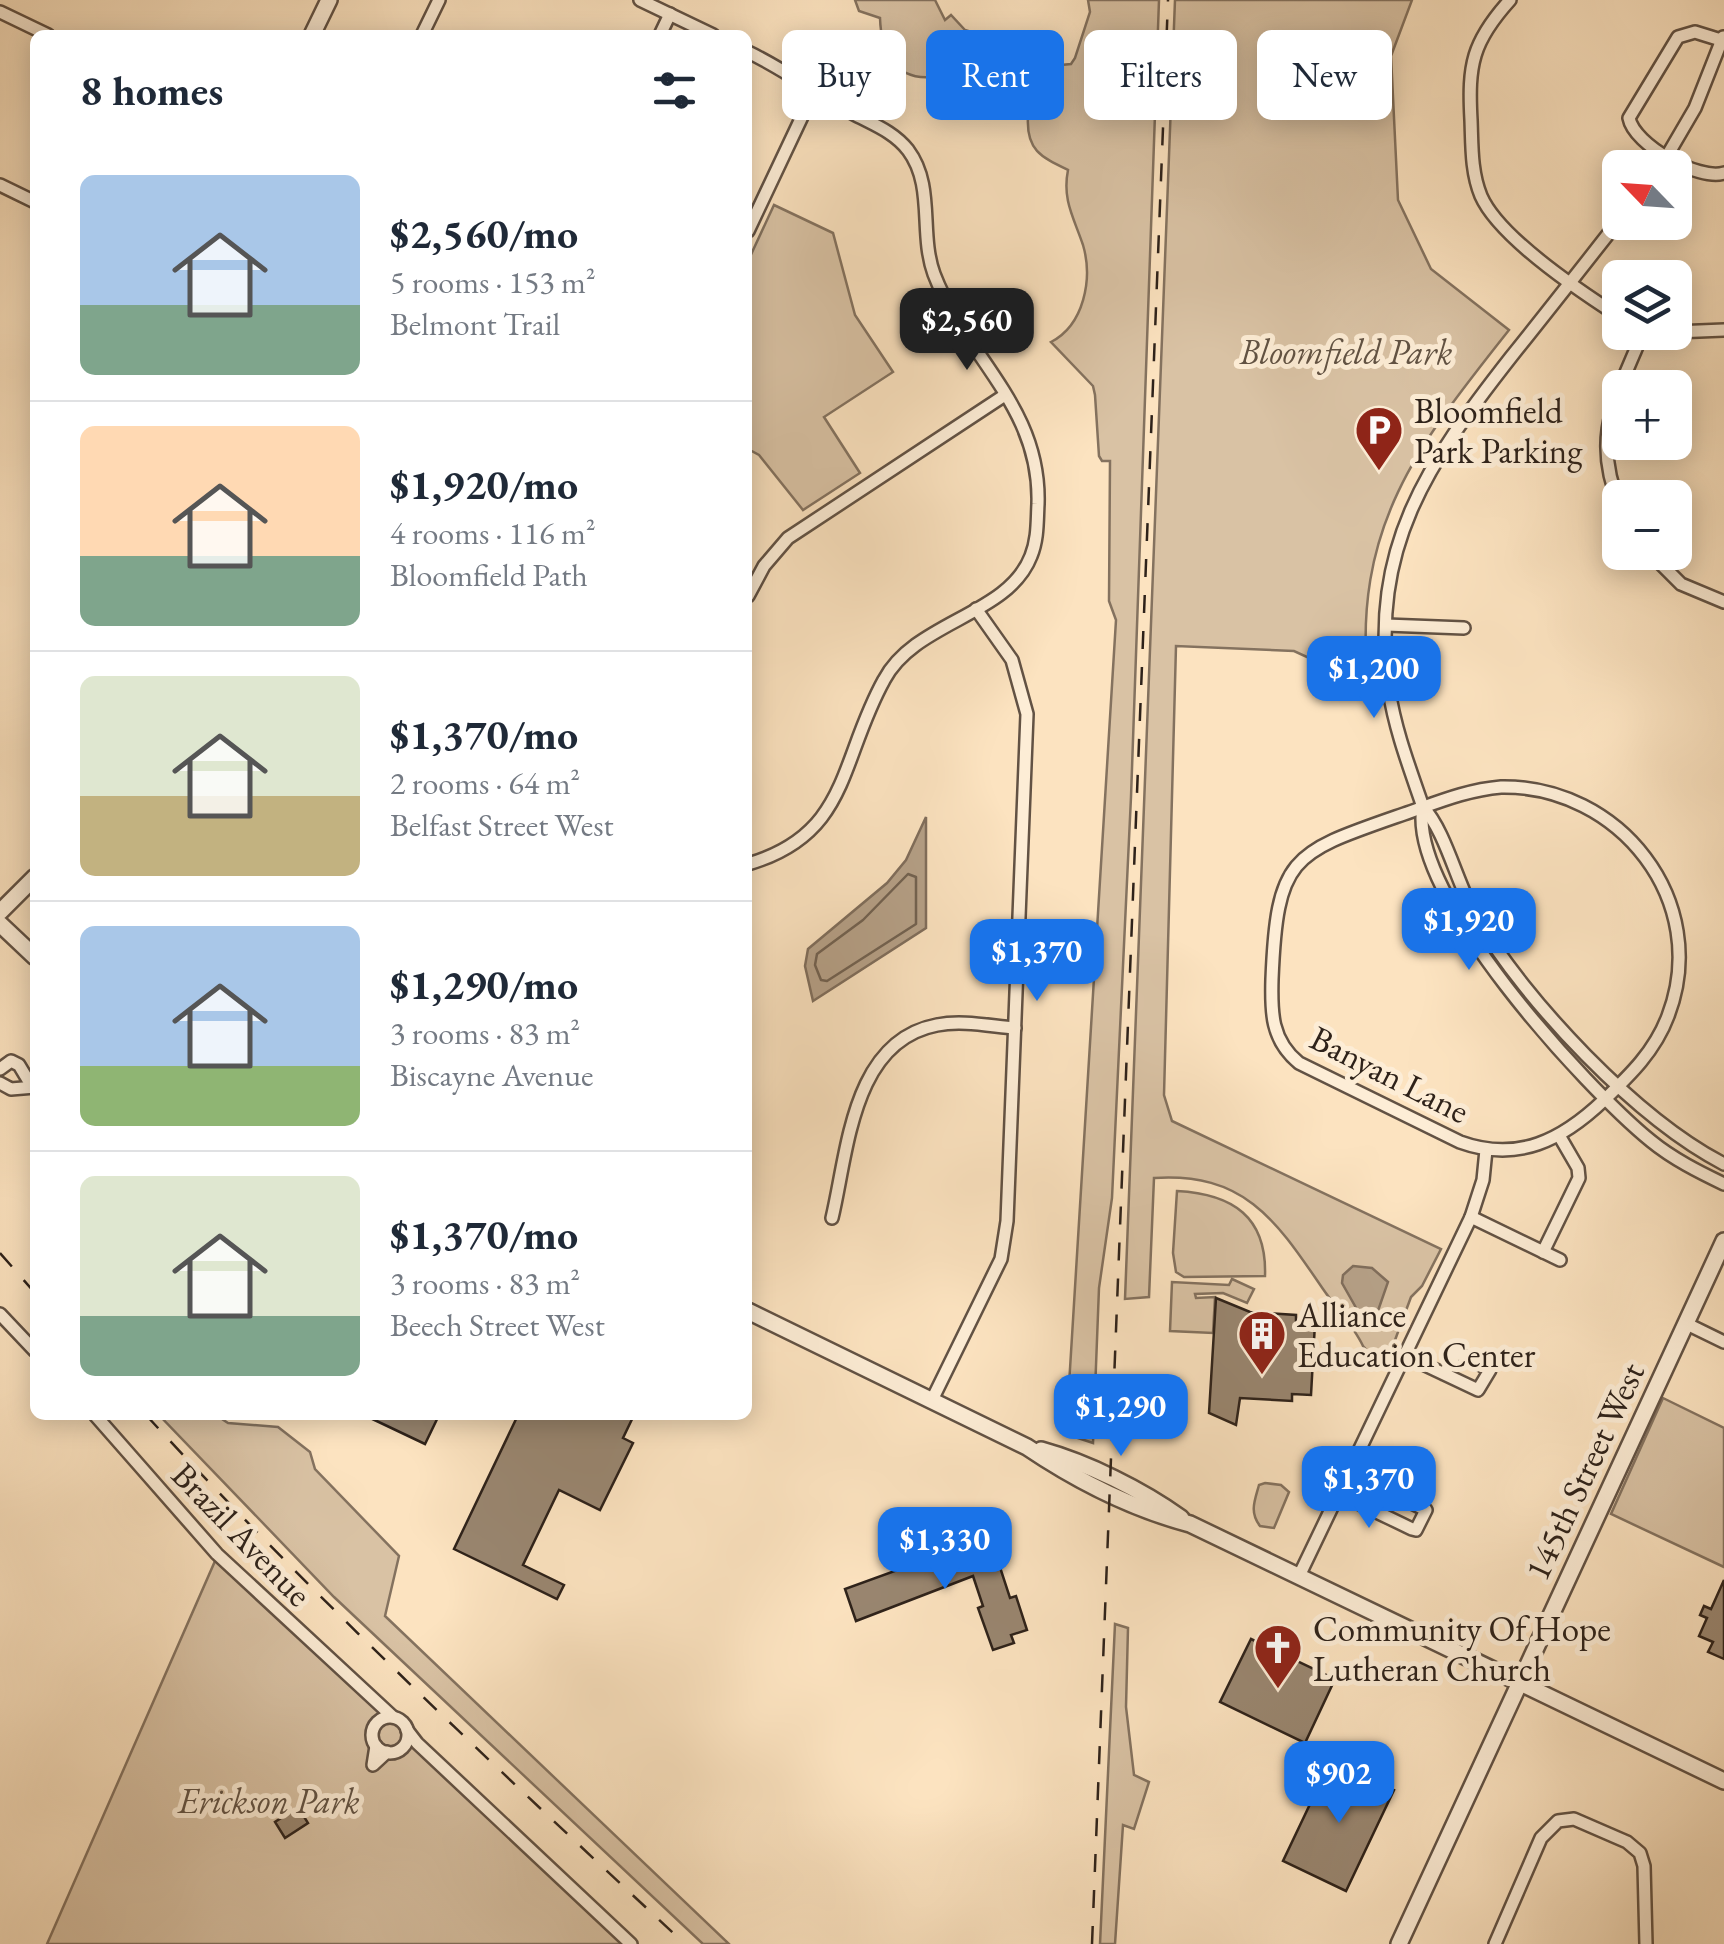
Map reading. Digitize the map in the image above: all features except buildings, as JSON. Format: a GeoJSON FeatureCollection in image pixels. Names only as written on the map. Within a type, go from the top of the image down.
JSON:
{"type":"FeatureCollection","features":[{"type":"Feature","properties":{"kind":"street"},"geometry":{"type":"LineString","coordinates":[[314,30],[329,0]]}},
{"type":"Feature","properties":{"kind":"street"},"geometry":{"type":"LineString","coordinates":[[424,30],[438,0]]}},
{"type":"Feature","properties":{"kind":"street"},"geometry":{"type":"LineString","coordinates":[[640,0],[703,30]]}},
{"type":"Feature","properties":{"kind":"street"},"geometry":{"type":"LineString","coordinates":[[1510,0],[1482,36],[1470,69],[1475,178],[1482,198],[1502,227],[1602,304]]}},
{"type":"Feature","properties":{"kind":"street"},"geometry":{"type":"LineString","coordinates":[[0,12],[38,30]]}},
{"type":"Feature","properties":{"kind":"street"},"geometry":{"type":"LineString","coordinates":[[662,30],[670,14]]}},
{"type":"Feature","properties":{"kind":"street"},"geometry":{"type":"LineString","coordinates":[[1660,150],[1632,130],[1631,111],[1678,37],[1694,32],[1723,38],[1695,108],[1671,150]]}},
{"type":"Feature","properties":{"kind":"street"},"geometry":{"type":"LineString","coordinates":[[752,54],[782,71]]}},
{"type":"Feature","properties":{"kind":"street"},"geometry":{"type":"LineString","coordinates":[[752,224],[801,120]]}},
{"type":"Feature","properties":{"kind":"street"},"geometry":{"type":"LineString","coordinates":[[752,863],[783,853],[812,832],[826,814],[882,683],[897,659],[914,644],[976,609],[1016,580],[1028,562],[1036,538],[1035,451],[1024,423],[933,271],[926,244],[922,178],[914,158],[892,133],[869,120]]}},
{"type":"Feature","properties":{"kind":"street"},"geometry":{"type":"LineString","coordinates":[[1692,169],[1702,175],[1724,173]]}},
{"type":"Feature","properties":{"kind":"street"},"geometry":{"type":"LineString","coordinates":[[0,185],[30,200]]}},
{"type":"Feature","properties":{"kind":"street"},"geometry":{"type":"LineString","coordinates":[[1603,240],[1460,423],[1428,472],[1397,552],[1386,625],[1391,700],[1423,808],[1420,824],[1434,864],[1475,944],[1513,996],[1606,1098],[1664,1151],[1724,1184]]}},
{"type":"Feature","properties":{"kind":"street"},"geometry":{"type":"LineString","coordinates":[[1692,331],[1724,330]]}},
{"type":"Feature","properties":{"kind":"street"},"geometry":{"type":"LineString","coordinates":[[1611,480],[1606,434],[1612,401],[1635,350]]}},
{"type":"Feature","properties":{"kind":"street"},"geometry":{"type":"LineString","coordinates":[[752,588],[764,566],[788,538],[1005,395]]}},
{"type":"Feature","properties":{"kind":"street"},"geometry":{"type":"LineString","coordinates":[[1668,570],[1682,584],[1724,602]]}},
{"type":"Feature","properties":{"kind":"street"},"geometry":{"type":"LineString","coordinates":[[932,1400],[1004,1246],[1027,714],[1012,660],[976,609]]}},
{"type":"Feature","properties":{"kind":"street"},"geometry":{"type":"LineString","coordinates":[[1386,625],[1464,628]]}},
{"type":"Feature","properties":{"kind":"street","name":"Banyan Lane"},"geometry":{"type":"LineString","coordinates":[[1486,788],[1542,790],[1594,809],[1648,858],[1673,911],[1678,955],[1676,988],[1658,1038],[1620,1086],[1560,1137],[1522,1150],[1486,1150],[1447,1136],[1299,1062],[1280,1042],[1272,1016],[1275,916],[1292,873],[1310,853],[1338,836],[1423,808],[1486,788]]}},
{"type":"Feature","properties":{"kind":"street"},"geometry":{"type":"LineString","coordinates":[[1423,808],[1436,821],[1461,888],[1497,950],[1533,995],[1664,1128],[1724,1164]]}},
{"type":"Feature","properties":{"kind":"street"},"geometry":{"type":"LineString","coordinates":[[0,912],[30,882]]}},
{"type":"Feature","properties":{"kind":"street"},"geometry":{"type":"LineString","coordinates":[[0,924],[30,952]]}},
{"type":"Feature","properties":{"kind":"street"},"geometry":{"type":"LineString","coordinates":[[832,1218],[866,1080],[890,1048],[916,1031],[940,1024],[1016,1028]]}},
{"type":"Feature","properties":{"kind":"street"},"geometry":{"type":"LineString","coordinates":[[0,1069],[11,1062],[30,1082]]}},
{"type":"Feature","properties":{"kind":"street"},"geometry":{"type":"LineString","coordinates":[[0,1083],[11,1088],[30,1086]]}},
{"type":"Feature","properties":{"kind":"street"},"geometry":{"type":"LineString","coordinates":[[1543,1252],[1579,1178],[1578,1168],[1560,1137]]}},
{"type":"Feature","properties":{"kind":"street"},"geometry":{"type":"LineString","coordinates":[[1299,1576],[1471,1217],[1483,1180],[1486,1150]]}},
{"type":"Feature","properties":{"kind":"street"},"geometry":{"type":"LineString","coordinates":[[1471,1217],[1560,1260]]}},
{"type":"Feature","properties":{"kind":"street","name":"145th Street West"},"geometry":{"type":"LineString","coordinates":[[1406,1942],[1724,1241]]}},
{"type":"Feature","properties":{"kind":"street"},"geometry":{"type":"LineString","coordinates":[[752,1313],[1027,1447],[1056,1467],[1158,1516],[1190,1524],[1724,1780]]}},
{"type":"Feature","properties":{"kind":"street"},"geometry":{"type":"LineString","coordinates":[[0,1314],[30,1346]]}},
{"type":"Feature","properties":{"kind":"street"},"geometry":{"type":"LineString","coordinates":[[1686,1324],[1724,1342]]}},
{"type":"Feature","properties":{"kind":"street"},"geometry":{"type":"LineString","coordinates":[[1404,1355],[1444,1374]]}},
{"type":"Feature","properties":{"kind":"street","name":"Brazil Avenue"},"geometry":{"type":"LineString","coordinates":[[99,1420],[216,1554],[631,1944]]}},
{"type":"Feature","properties":{"kind":"street"},"geometry":{"type":"LineString","coordinates":[[1338,1493],[1376,1512]]}},
{"type":"Feature","properties":{"kind":"street","name":"Brazil Avenue"},"geometry":{"type":"LineString","coordinates":[[357,1686],[369,1706],[372,1736],[386,1750],[444,1766]]}},
{"type":"Feature","properties":{"kind":"street"},"geometry":{"type":"LineString","coordinates":[[374,1726],[382,1718],[393,1717]]}},
{"type":"Feature","properties":{"kind":"street"},"geometry":{"type":"LineString","coordinates":[[386,1750],[404,1745],[407,1730]]}},
{"type":"Feature","properties":{"kind":"street"},"geometry":{"type":"LineString","coordinates":[[1495,1944],[1546,1831],[1558,1821],[1574,1819],[1628,1842],[1640,1853],[1644,1866],[1642,1918],[1646,1944]]}},
{"type":"Feature","properties":{"kind":"green space"},"geometry":{"type":"Polygon","coordinates":[[[855,0],[935,0],[945,20],[951,15],[965,30],[926,30],[926,77],[918,77],[906,72],[906,30],[882,30],[880,18],[859,11],[855,0]]]}},
{"type":"Feature","properties":{"kind":"green space"},"geometry":{"type":"Polygon","coordinates":[[[1088,0],[1159,0],[1158,30],[1084,30],[1090,12],[1088,0]]]}},
{"type":"Feature","properties":{"kind":"green space","name":"Bloomfield Park"},"geometry":{"type":"Polygon","coordinates":[[[1175,0],[1412,0],[1392,53],[1392,30],[1257,30],[1257,120],[1392,120],[1392,77],[1398,200],[1431,269],[1509,330],[1420,452],[1381,534],[1370,580],[1366,629],[1368,685],[1294,651],[1176,646],[1164,1095],[1172,1121],[1441,1249],[1422,1286],[1411,1297],[1388,1359],[1375,1359],[1363,1346],[1274,1223],[1256,1206],[1213,1183],[1154,1178],[1149,1297],[1125,1299],[1170,120],[1237,120],[1237,30],[1174,30],[1175,0]]]}},
{"type":"Feature","properties":{"kind":"green space"},"geometry":{"type":"Polygon","coordinates":[[[1084,30],[1084,120],[1155,120],[1131,797],[1112,1198],[1099,1288],[1093,1443],[1066,1434],[1116,620],[1109,601],[1110,461],[1102,461],[1099,456],[1093,386],[1051,342],[1078,313],[1086,286],[1086,258],[1068,200],[1068,170],[1037,151],[1028,120],[1064,120],[1064,65],[1071,64],[1075,58],[1084,30]]]}},
{"type":"Feature","properties":{"kind":"green space"},"geometry":{"type":"Polygon","coordinates":[[[774,205],[833,233],[855,315],[893,372],[824,417],[860,473],[803,510],[752,451],[752,252],[774,205]]]}},
{"type":"Feature","properties":{"kind":"green space"},"geometry":{"type":"Polygon","coordinates":[[[1177,1191],[1215,1197],[1243,1213],[1260,1238],[1265,1276],[1184,1277],[1176,1272],[1173,1253],[1177,1191]]]}},
{"type":"Feature","properties":{"kind":"green space"},"geometry":{"type":"Polygon","coordinates":[[[1232,1279],[1254,1289],[1247,1303],[1223,1293],[1195,1294],[1196,1298],[1215,1297],[1213,1333],[1170,1331],[1172,1282],[1229,1285],[1232,1279]]]}},
{"type":"Feature","properties":{"kind":"green space"},"geometry":{"type":"Polygon","coordinates":[[[1663,1398],[1724,1428],[1724,1567],[1611,1514],[1663,1398]]]}},
{"type":"Feature","properties":{"kind":"green space"},"geometry":{"type":"Polygon","coordinates":[[[164,1420],[224,1420],[278,1427],[310,1452],[315,1469],[399,1556],[385,1616],[729,1944],[703,1944],[334,1597],[164,1420]]]}},
{"type":"Feature","properties":{"kind":"green space"},"geometry":{"type":"Polygon","coordinates":[[[1259,1485],[1281,1485],[1289,1492],[1274,1528],[1260,1526],[1255,1516],[1259,1485]]]}},
{"type":"Feature","properties":{"kind":"green space","name":"Erickson Park"},"geometry":{"type":"Polygon","coordinates":[[[219,1552],[631,1944],[47,1944],[219,1552]]]}},
{"type":"Feature","properties":{"kind":"green space"},"geometry":{"type":"Polygon","coordinates":[[[1115,1624],[1128,1628],[1126,1707],[1134,1775],[1149,1782],[1134,1829],[1123,1825],[1115,1944],[1100,1944],[1115,1624]]]}},
{"type":"Feature","properties":{"kind":"water"},"geometry":{"type":"Polygon","coordinates":[[[926,817],[926,928],[813,1001],[805,966],[808,949],[887,883],[906,860],[926,817]]]}},
{"type":"Feature","properties":{"kind":"water"},"geometry":{"type":"Polygon","coordinates":[[[1353,1266],[1372,1268],[1388,1282],[1372,1328],[1363,1320],[1342,1283],[1343,1275],[1353,1266]]]}},
{"type":"Feature","properties":{"kind":"railway"},"geometry":{"type":"LineString","coordinates":[[1092,1944],[1168,0]]}},
{"type":"Feature","properties":{"kind":"railway"},"geometry":{"type":"LineString","coordinates":[[0,1253],[30,1287]]}},
{"type":"Feature","properties":{"kind":"railway"},"geometry":{"type":"LineString","coordinates":[[151,1420],[343,1619],[685,1944]]}},
{"type":"Feature","properties":{"kind":"place","name":"Bloomfield Park Parking"},"geometry":{"type":"Point","coordinates":[1379,472]}},
{"type":"Feature","properties":{"kind":"place","name":"Alliance Education Center"},"geometry":{"type":"Point","coordinates":[1262,1376]}},
{"type":"Feature","properties":{"kind":"place","name":"Community Of Hope Lutheran Church"},"geometry":{"type":"Point","coordinates":[1278,1690]}}]}
